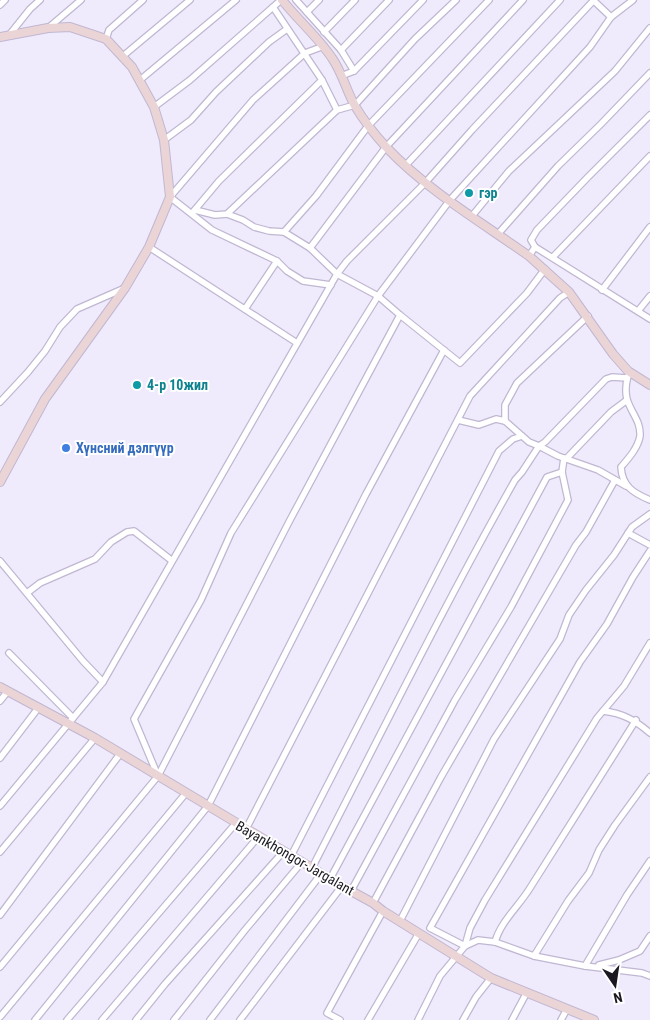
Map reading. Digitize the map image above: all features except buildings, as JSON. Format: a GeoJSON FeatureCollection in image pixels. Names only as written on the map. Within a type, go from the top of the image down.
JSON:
{"type":"FeatureCollection","features":[{"type":"Feature","properties":{"kind":"street"},"geometry":{"type":"LineString","coordinates":[[0,5],[5,0]]}},
{"type":"Feature","properties":{"kind":"street"},"geometry":{"type":"LineString","coordinates":[[10,34],[30,9],[40,0]]}},
{"type":"Feature","properties":{"kind":"street"},"geometry":{"type":"LineString","coordinates":[[48,28],[80,0]]}},
{"type":"Feature","properties":{"kind":"street"},"geometry":{"type":"LineString","coordinates":[[106,39],[109,30],[143,0]]}},
{"type":"Feature","properties":{"kind":"street"},"geometry":{"type":"LineString","coordinates":[[123,56],[190,0]]}},
{"type":"Feature","properties":{"kind":"street"},"geometry":{"type":"LineString","coordinates":[[140,80],[236,0]]}},
{"type":"Feature","properties":{"kind":"street"},"geometry":{"type":"LineString","coordinates":[[154,107],[190,80],[282,0],[324,46],[334,60],[355,105],[368,126],[386,147],[425,184],[545,269],[569,292],[588,316],[628,375],[650,385]]}},
{"type":"Feature","properties":{"kind":"street"},"geometry":{"type":"LineString","coordinates":[[296,0],[341,50],[354,71]]}},
{"type":"Feature","properties":{"kind":"street"},"geometry":{"type":"LineString","coordinates":[[307,12],[319,0]]}},
{"type":"Feature","properties":{"kind":"street"},"geometry":{"type":"LineString","coordinates":[[324,32],[355,0]]}},
{"type":"Feature","properties":{"kind":"street"},"geometry":{"type":"LineString","coordinates":[[341,50],[389,0]]}},
{"type":"Feature","properties":{"kind":"street"},"geometry":{"type":"LineString","coordinates":[[341,76],[354,71],[423,0]]}},
{"type":"Feature","properties":{"kind":"street"},"geometry":{"type":"LineString","coordinates":[[227,214],[337,110],[355,105],[415,39],[456,0]]}},
{"type":"Feature","properties":{"kind":"street"},"geometry":{"type":"LineString","coordinates":[[284,232],[316,196],[368,126],[489,0]]}},
{"type":"Feature","properties":{"kind":"street"},"geometry":{"type":"LineString","coordinates":[[310,248],[386,147],[523,0]]}},
{"type":"Feature","properties":{"kind":"street"},"geometry":{"type":"LineString","coordinates":[[405,166],[560,0]]}},
{"type":"Feature","properties":{"kind":"street"},"geometry":{"type":"LineString","coordinates":[[0,806],[103,682],[171,560],[337,274],[347,261],[425,184],[472,130],[594,0],[611,17]]}},
{"type":"Feature","properties":{"kind":"street"},"geometry":{"type":"LineString","coordinates":[[158,776],[134,719],[202,600],[231,533],[378,296],[450,200],[590,47],[611,17],[633,0]]}},
{"type":"Feature","properties":{"kind":"street"},"geometry":{"type":"LineString","coordinates":[[273,7],[322,80],[337,110]]}},
{"type":"Feature","properties":{"kind":"street"},"geometry":{"type":"LineString","coordinates":[[0,37],[48,28],[70,27],[106,39],[123,56],[140,80],[154,107],[164,140],[170,198]]}},
{"type":"Feature","properties":{"kind":"street"},"geometry":{"type":"LineString","coordinates":[[472,216],[509,171],[615,71],[650,28]]}},
{"type":"Feature","properties":{"kind":"street"},"geometry":{"type":"LineString","coordinates":[[164,140],[191,120],[216,92],[269,42],[287,29]]}},
{"type":"Feature","properties":{"kind":"street"},"geometry":{"type":"LineString","coordinates":[[0,482],[45,399],[125,288],[149,247],[170,198],[254,100],[305,53],[324,46]]}},
{"type":"Feature","properties":{"kind":"street"},"geometry":{"type":"LineString","coordinates":[[498,234],[558,166],[602,124],[650,73]]}},
{"type":"Feature","properties":{"kind":"street"},"geometry":{"type":"LineString","coordinates":[[194,212],[219,181],[322,80]]}},
{"type":"Feature","properties":{"kind":"street"},"geometry":{"type":"LineString","coordinates":[[650,115],[588,176],[537,230],[531,240],[535,247],[650,319]]}},
{"type":"Feature","properties":{"kind":"street"},"geometry":{"type":"LineString","coordinates":[[553,257],[650,156]]}},
{"type":"Feature","properties":{"kind":"street"},"geometry":{"type":"LineString","coordinates":[[170,198],[194,212],[212,230],[277,261],[287,271],[303,281],[331,285]]}},
{"type":"Feature","properties":{"kind":"street"},"geometry":{"type":"LineString","coordinates":[[194,212],[216,215],[227,214],[243,220],[254,227],[284,232],[310,248],[337,274],[378,296],[460,363],[527,293],[545,269]]}},
{"type":"Feature","properties":{"kind":"street"},"geometry":{"type":"LineString","coordinates":[[602,290],[650,227]]}},
{"type":"Feature","properties":{"kind":"street"},"geometry":{"type":"LineString","coordinates":[[149,247],[297,343]]}},
{"type":"Feature","properties":{"kind":"street"},"geometry":{"type":"LineString","coordinates":[[529,256],[535,247]]}},
{"type":"Feature","properties":{"kind":"street"},"geometry":{"type":"LineString","coordinates":[[245,309],[277,261]]}},
{"type":"Feature","properties":{"kind":"street"},"geometry":{"type":"LineString","coordinates":[[0,402],[28,372],[45,351],[60,326],[77,309],[125,288]]}},
{"type":"Feature","properties":{"kind":"street"},"geometry":{"type":"LineString","coordinates":[[246,829],[470,396],[560,298],[569,292]]}},
{"type":"Feature","properties":{"kind":"street"},"geometry":{"type":"LineString","coordinates":[[638,311],[650,296]]}},
{"type":"Feature","properties":{"kind":"street"},"geometry":{"type":"LineString","coordinates":[[0,967],[158,776],[290,520],[400,315]]}},
{"type":"Feature","properties":{"kind":"street"},"geometry":{"type":"LineString","coordinates":[[505,421],[505,405],[517,383],[588,316]]}},
{"type":"Feature","properties":{"kind":"street"},"geometry":{"type":"LineString","coordinates":[[35,1020],[208,806],[366,494],[444,350]]}},
{"type":"Feature","properties":{"kind":"street"},"geometry":{"type":"LineString","coordinates":[[626,486],[621,467],[631,455],[640,438],[638,422],[627,400],[626,386],[628,375]]}},
{"type":"Feature","properties":{"kind":"street"},"geometry":{"type":"LineString","coordinates":[[312,868],[453,591],[515,480],[539,446],[606,380],[612,377],[628,375]]}},
{"type":"Feature","properties":{"kind":"street"},"geometry":{"type":"LineString","coordinates":[[351,891],[455,700],[511,607],[568,500],[562,472],[565,459],[611,412],[627,400]]}},
{"type":"Feature","properties":{"kind":"street"},"geometry":{"type":"LineString","coordinates":[[458,420],[478,425],[496,419],[505,421],[522,436],[539,446],[565,459],[598,470],[640,496],[650,500]]}},
{"type":"Feature","properties":{"kind":"street"},"geometry":{"type":"LineString","coordinates":[[136,1020],[165,984],[287,853],[500,451],[513,439],[522,436]]}},
{"type":"Feature","properties":{"kind":"street"},"geometry":{"type":"LineString","coordinates":[[330,879],[547,477],[562,472]]}},
{"type":"Feature","properties":{"kind":"street"},"geometry":{"type":"LineString","coordinates":[[373,903],[441,777],[615,480]]}},
{"type":"Feature","properties":{"kind":"street"},"geometry":{"type":"LineString","coordinates":[[400,921],[494,739],[560,639],[569,615],[614,555],[632,527],[650,514]]}},
{"type":"Feature","properties":{"kind":"street"},"geometry":{"type":"LineString","coordinates":[[27,593],[40,583],[95,559],[111,542],[127,532],[134,531],[171,560]]}},
{"type":"Feature","properties":{"kind":"street"},"geometry":{"type":"LineString","coordinates":[[628,533],[650,545]]}},
{"type":"Feature","properties":{"kind":"street"},"geometry":{"type":"LineString","coordinates":[[368,1020],[422,934],[430,928],[580,662],[607,624],[633,576],[650,551]]}},
{"type":"Feature","properties":{"kind":"street"},"geometry":{"type":"LineString","coordinates":[[0,561],[83,661],[103,682]]}},
{"type":"Feature","properties":{"kind":"street"},"geometry":{"type":"LineString","coordinates":[[465,946],[470,928],[485,900],[597,718],[624,686],[650,643]]}},
{"type":"Feature","properties":{"kind":"street"},"geometry":{"type":"LineString","coordinates":[[9,653],[70,721]]}},
{"type":"Feature","properties":{"kind":"street","name":"Bayankhongor-Jargalant"},"geometry":{"type":"LineString","coordinates":[[0,687],[70,721],[120,754],[373,903],[491,978],[594,1020]]}},
{"type":"Feature","properties":{"kind":"street"},"geometry":{"type":"LineString","coordinates":[[0,701],[8,691]]}},
{"type":"Feature","properties":{"kind":"street"},"geometry":{"type":"LineString","coordinates":[[0,758],[39,707]]}},
{"type":"Feature","properties":{"kind":"street"},"geometry":{"type":"LineString","coordinates":[[603,711],[636,720],[650,732]]}},
{"type":"Feature","properties":{"kind":"street"},"geometry":{"type":"LineString","coordinates":[[495,942],[497,934],[527,892],[636,720]]}},
{"type":"Feature","properties":{"kind":"street"},"geometry":{"type":"LineString","coordinates":[[0,852],[95,738]]}},
{"type":"Feature","properties":{"kind":"street"},"geometry":{"type":"LineString","coordinates":[[0,915],[120,754]]}},
{"type":"Feature","properties":{"kind":"street"},"geometry":{"type":"LineString","coordinates":[[534,956],[568,901],[589,873],[599,850],[615,824],[650,777]]}},
{"type":"Feature","properties":{"kind":"street"},"geometry":{"type":"LineString","coordinates":[[0,1017],[186,793]]}},
{"type":"Feature","properties":{"kind":"street"},"geometry":{"type":"LineString","coordinates":[[67,1020],[236,823]]}},
{"type":"Feature","properties":{"kind":"street"},"geometry":{"type":"LineString","coordinates":[[102,1020],[258,836]]}},
{"type":"Feature","properties":{"kind":"street"},"geometry":{"type":"LineString","coordinates":[[586,966],[627,895],[650,861]]}},
{"type":"Feature","properties":{"kind":"street"},"geometry":{"type":"LineString","coordinates":[[174,1020],[302,862]]}},
{"type":"Feature","properties":{"kind":"street"},"geometry":{"type":"LineString","coordinates":[[210,1020],[321,874]]}},
{"type":"Feature","properties":{"kind":"street"},"geometry":{"type":"LineString","coordinates":[[240,1020],[342,886]]}},
{"type":"Feature","properties":{"kind":"street"},"geometry":{"type":"LineString","coordinates":[[340,1020],[327,1013],[383,911]]}},
{"type":"Feature","properties":{"kind":"street"},"geometry":{"type":"LineString","coordinates":[[430,928],[465,946]]}},
{"type":"Feature","properties":{"kind":"street"},"geometry":{"type":"LineString","coordinates":[[595,966],[619,960],[640,951],[650,936]]}},
{"type":"Feature","properties":{"kind":"street"},"geometry":{"type":"LineString","coordinates":[[418,1020],[440,976],[465,946],[478,940],[495,942],[534,956],[586,966],[642,973],[650,976]]}},
{"type":"Feature","properties":{"kind":"street"},"geometry":{"type":"LineString","coordinates":[[463,1020],[476,997],[491,978]]}},
{"type":"Feature","properties":{"kind":"street"},"geometry":{"type":"LineString","coordinates":[[512,1020],[527,992]]}},
{"type":"Feature","properties":{"kind":"street"},"geometry":{"type":"LineString","coordinates":[[561,1020],[567,1009]]}},
{"type":"Feature","properties":{"kind":"place","name":"гэр"},"geometry":{"type":"Point","coordinates":[469,193]}},
{"type":"Feature","properties":{"kind":"place","name":"4-р 10жил"},"geometry":{"type":"Point","coordinates":[137,385]}},
{"type":"Feature","properties":{"kind":"place","name":"Хүнсний дэлгүүр"},"geometry":{"type":"Point","coordinates":[66,448]}}]}
